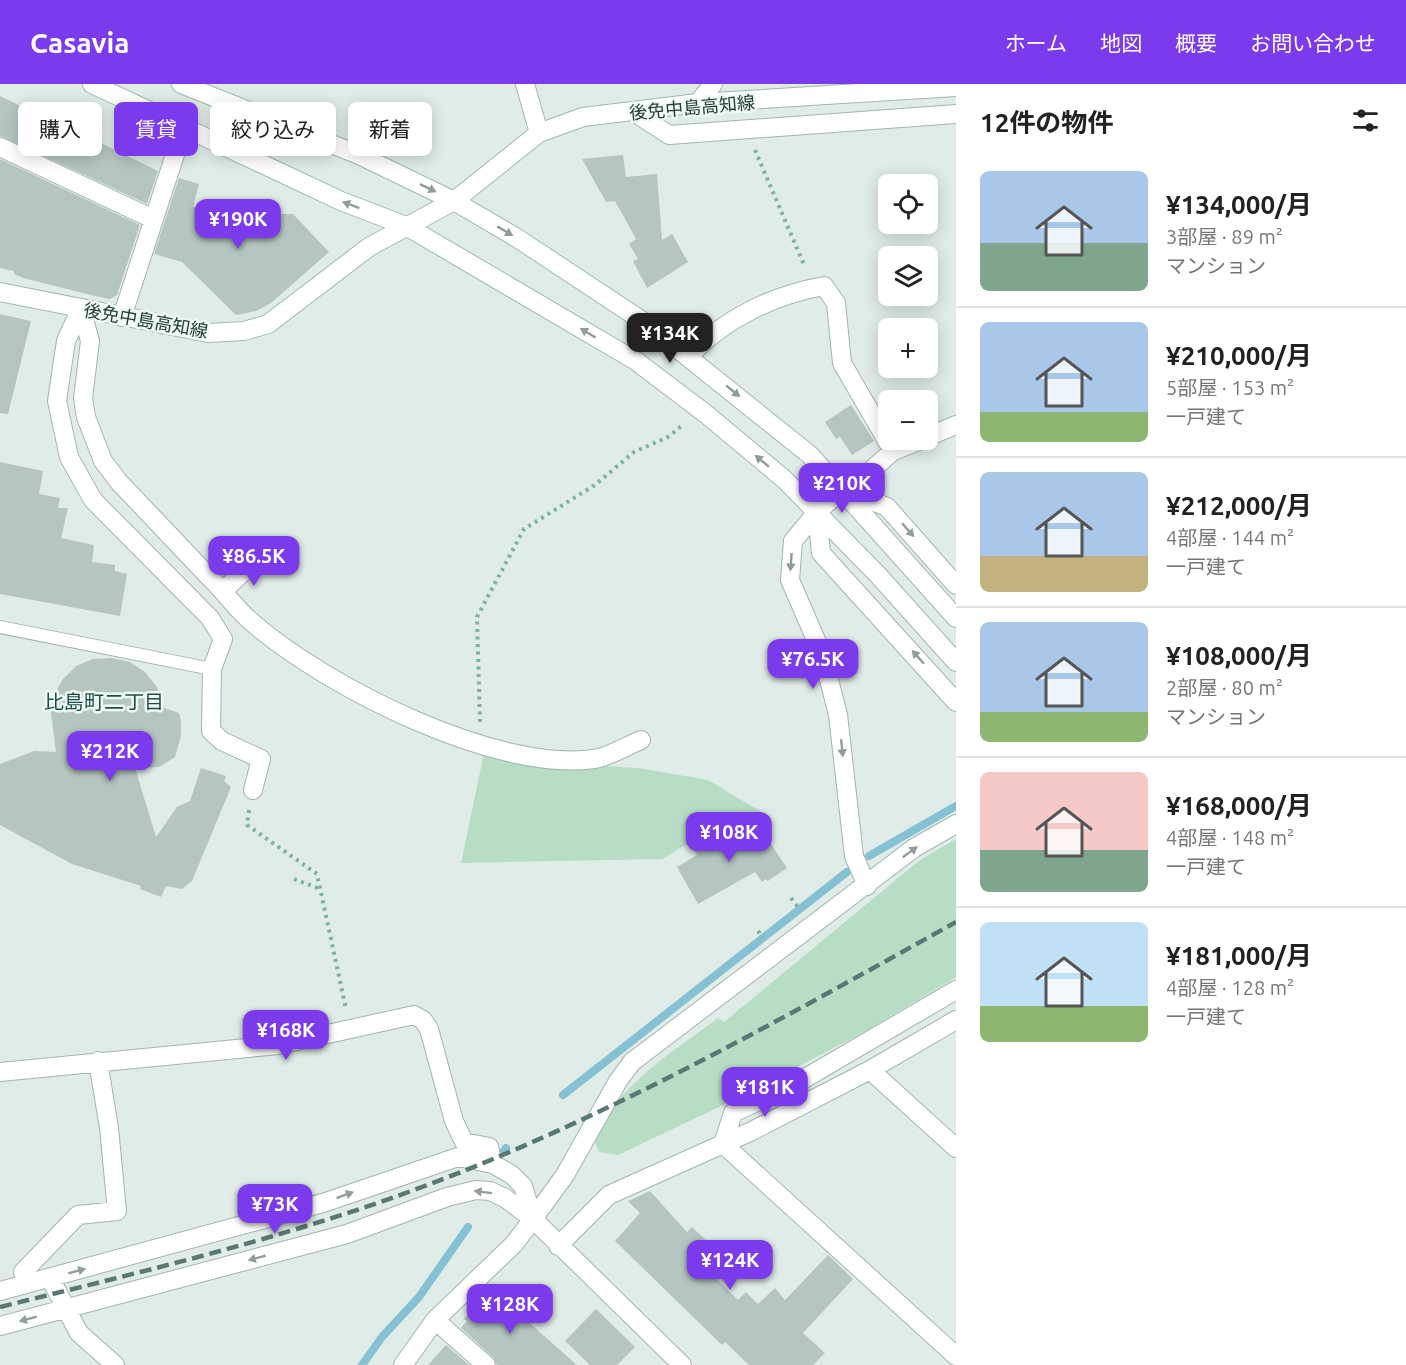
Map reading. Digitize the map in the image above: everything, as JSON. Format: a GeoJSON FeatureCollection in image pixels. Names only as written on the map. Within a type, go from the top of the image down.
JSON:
{"type":"FeatureCollection","features":[{"type":"Feature","properties":{"kind":"street"},"geometry":{"type":"LineString","coordinates":[[92,84],[131,102]]}},
{"type":"Feature","properties":{"kind":"street"},"geometry":{"type":"LineString","coordinates":[[181,84],[359,155],[454,201],[556,264],[689,356],[810,455],[843,489],[956,618]]}},
{"type":"Feature","properties":{"kind":"street"},"geometry":{"type":"LineString","coordinates":[[525,84],[538,133]]}},
{"type":"Feature","properties":{"kind":"street"},"geometry":{"type":"LineString","coordinates":[[698,103],[713,84]]}},
{"type":"Feature","properties":{"kind":"street","name":"後免中島高知線"},"geometry":{"type":"LineString","coordinates":[[0,292],[208,333],[244,331],[268,324],[369,247],[454,201],[538,133],[583,117],[698,103],[786,100],[956,87]]}},
{"type":"Feature","properties":{"kind":"street"},"geometry":{"type":"LineString","coordinates":[[634,112],[669,135],[956,114]]}},
{"type":"Feature","properties":{"kind":"street"},"geometry":{"type":"LineString","coordinates":[[198,134],[340,201],[406,226],[636,361],[785,480],[956,662]]}},
{"type":"Feature","properties":{"kind":"street"},"geometry":{"type":"LineString","coordinates":[[0,147],[153,219]]}},
{"type":"Feature","properties":{"kind":"street"},"geometry":{"type":"LineString","coordinates":[[122,316],[174,156]]}},
{"type":"Feature","properties":{"kind":"street"},"geometry":{"type":"LineString","coordinates":[[689,356],[711,334],[772,299],[824,286],[836,303],[842,363],[893,451],[817,512],[793,541],[790,580],[823,656],[838,715],[854,856],[867,886]]}},
{"type":"Feature","properties":{"kind":"street"},"geometry":{"type":"LineString","coordinates":[[81,309],[90,341],[83,398],[86,417],[103,461],[118,482],[252,622],[289,652],[391,712],[480,744],[520,755],[573,760],[596,759],[640,740]]}},
{"type":"Feature","properties":{"kind":"street"},"geometry":{"type":"LineString","coordinates":[[81,309],[66,341],[57,401],[69,457],[93,500],[210,618],[223,639],[212,669],[211,731],[222,741],[261,759],[253,790]]}},
{"type":"Feature","properties":{"kind":"street"},"geometry":{"type":"LineString","coordinates":[[938,432],[956,425]]}},
{"type":"Feature","properties":{"kind":"street"},"geometry":{"type":"LineString","coordinates":[[843,489],[887,507],[956,585]]}},
{"type":"Feature","properties":{"kind":"street"},"geometry":{"type":"LineString","coordinates":[[817,512],[821,553],[956,702]]}},
{"type":"Feature","properties":{"kind":"street"},"geometry":{"type":"LineString","coordinates":[[223,591],[260,556]]}},
{"type":"Feature","properties":{"kind":"street"},"geometry":{"type":"LineString","coordinates":[[403,1365],[435,1320],[514,1244],[533,1219],[565,1175],[618,1080],[633,1062],[914,848],[956,824]]}},
{"type":"Feature","properties":{"kind":"street"},"geometry":{"type":"LineString","coordinates":[[723,1144],[733,1113],[796,1083],[956,990]]}},
{"type":"Feature","properties":{"kind":"street"},"geometry":{"type":"LineString","coordinates":[[0,1072],[278,1045],[414,1014],[423,1020],[429,1029],[454,1121],[464,1142],[489,1147],[493,1164]]}},
{"type":"Feature","properties":{"kind":"street"},"geometry":{"type":"LineString","coordinates":[[558,1246],[609,1195],[723,1144],[870,1070],[956,1020]]}},
{"type":"Feature","properties":{"kind":"street"},"geometry":{"type":"LineString","coordinates":[[26,1284],[23,1272],[78,1215],[117,1211],[109,1128],[98,1061]]}},
{"type":"Feature","properties":{"kind":"street"},"geometry":{"type":"LineString","coordinates":[[870,1070],[956,1148]]}},
{"type":"Feature","properties":{"kind":"street"},"geometry":{"type":"LineString","coordinates":[[723,1144],[956,1356]]}},
{"type":"Feature","properties":{"kind":"street"},"geometry":{"type":"LineString","coordinates":[[0,1291],[323,1203],[458,1157],[493,1164],[512,1175],[523,1186],[533,1219]]}},
{"type":"Feature","properties":{"kind":"street"},"geometry":{"type":"LineString","coordinates":[[0,1326],[347,1234],[447,1197],[476,1190],[490,1191],[505,1198],[533,1219],[682,1365]]}},
{"type":"Feature","properties":{"kind":"street"},"geometry":{"type":"LineString","coordinates":[[50,1278],[64,1310],[79,1333],[115,1365]]}},
{"type":"Feature","properties":{"kind":"street"},"geometry":{"type":"LineString","coordinates":[[435,1320],[486,1365]]}},
{"type":"Feature","properties":{"kind":"lane"},"geometry":{"type":"LineString","coordinates":[[0,627],[212,669]]}},
{"type":"Feature","properties":{"kind":"path"},"geometry":{"type":"LineString","coordinates":[[747,130],[814,288]]}},
{"type":"Feature","properties":{"kind":"path"},"geometry":{"type":"LineString","coordinates":[[480,744],[477,617],[524,529],[595,485],[634,452],[668,437],[684,424]]}},
{"type":"Feature","properties":{"kind":"path"},"geometry":{"type":"LineString","coordinates":[[247,825],[317,874],[350,1028]]}},
{"type":"Feature","properties":{"kind":"path"},"geometry":{"type":"LineString","coordinates":[[294,879],[321,889]]}},
{"type":"Feature","properties":{"kind":"green space"},"geometry":{"type":"Polygon","coordinates":[[[484,753],[575,764],[638,768],[708,780],[760,811],[759,821],[739,833],[723,822],[662,859],[461,863],[484,753]]]}},
{"type":"Feature","properties":{"kind":"green space"},"geometry":{"type":"Polygon","coordinates":[[[956,839],[956,977],[866,1031],[742,1096],[618,1155],[599,1152],[595,1142],[604,1122],[616,1104],[647,1072],[718,1018],[724,1022],[920,860],[956,839]]]}},
{"type":"Feature","properties":{"kind":"building"},"geometry":{"type":"Polygon","coordinates":[[[0,96],[18,105],[18,144],[0,136],[0,96]]]}},
{"type":"Feature","properties":{"kind":"building"},"geometry":{"type":"Polygon","coordinates":[[[102,143],[114,149],[114,156],[128,156],[158,171],[147,204],[43,156],[102,156],[102,143]]]}},
{"type":"Feature","properties":{"kind":"building"},"geometry":{"type":"Polygon","coordinates":[[[623,155],[626,177],[657,174],[662,240],[672,234],[688,262],[647,288],[633,261],[638,259],[629,244],[636,239],[615,201],[606,202],[582,159],[623,155]]]}},
{"type":"Feature","properties":{"kind":"building"},"geometry":{"type":"Polygon","coordinates":[[[0,159],[140,225],[117,295],[110,299],[95,296],[23,278],[14,274],[14,271],[0,268],[0,159]]]}},
{"type":"Feature","properties":{"kind":"building"},"geometry":{"type":"Polygon","coordinates":[[[179,178],[199,184],[193,207],[250,214],[293,214],[329,252],[271,303],[256,311],[236,315],[182,262],[154,254],[179,178]]]}},
{"type":"Feature","properties":{"kind":"building"},"geometry":{"type":"Polygon","coordinates":[[[0,314],[31,321],[8,414],[0,413],[0,314]]]}},
{"type":"Feature","properties":{"kind":"building"},"geometry":{"type":"Polygon","coordinates":[[[851,405],[874,441],[852,455],[840,437],[836,439],[825,422],[851,405]]]}},
{"type":"Feature","properties":{"kind":"building"},"geometry":{"type":"Polygon","coordinates":[[[0,462],[43,471],[39,494],[60,498],[58,508],[68,508],[61,538],[94,545],[92,562],[115,565],[115,571],[127,574],[120,616],[0,594],[0,462]]]}},
{"type":"Feature","properties":{"kind":"building"},"geometry":{"type":"Polygon","coordinates":[[[112,658],[130,662],[145,672],[157,687],[164,708],[179,713],[181,721],[181,736],[175,757],[159,767],[135,768],[156,837],[177,807],[190,801],[201,768],[226,776],[224,781],[231,787],[192,881],[182,889],[166,886],[161,897],[140,889],[141,886],[72,864],[0,825],[0,764],[34,751],[56,752],[51,713],[54,695],[63,679],[76,666],[93,659],[112,658]]]}},
{"type":"Feature","properties":{"kind":"building"},"geometry":{"type":"Polygon","coordinates":[[[715,829],[725,846],[739,837],[741,842],[761,829],[787,868],[768,881],[766,879],[762,882],[755,872],[698,904],[677,867],[697,855],[690,843],[715,829]]]}},
{"type":"Feature","properties":{"kind":"building"},"geometry":{"type":"Polygon","coordinates":[[[650,1191],[687,1232],[692,1227],[715,1249],[701,1264],[738,1300],[746,1292],[758,1304],[775,1288],[785,1300],[828,1255],[853,1279],[803,1333],[825,1353],[813,1365],[749,1365],[725,1342],[722,1345],[615,1241],[640,1213],[628,1201],[650,1191]]]}},
{"type":"Feature","properties":{"kind":"building"},"geometry":{"type":"Polygon","coordinates":[[[491,1289],[577,1365],[497,1365],[493,1357],[461,1328],[467,1321],[464,1319],[491,1289]]]}},
{"type":"Feature","properties":{"kind":"building"},"geometry":{"type":"Polygon","coordinates":[[[596,1309],[635,1347],[617,1365],[590,1365],[565,1341],[596,1309]]]}},
{"type":"Feature","properties":{"kind":"building"},"geometry":{"type":"Polygon","coordinates":[[[446,1345],[469,1365],[428,1365],[446,1345]]]}},
{"type":"Feature","properties":{"kind":"waterway"},"geometry":{"type":"LineString","coordinates":[[869,856],[956,806]]}},
{"type":"Feature","properties":{"kind":"waterway"},"geometry":{"type":"LineString","coordinates":[[563,1095],[847,872]]}},
{"type":"Feature","properties":{"kind":"waterway"},"geometry":{"type":"LineString","coordinates":[[362,1365],[382,1337],[419,1297],[468,1227]]}},
{"type":"Feature","properties":{"kind":"railway"},"geometry":{"type":"LineString","coordinates":[[0,1307],[271,1237],[377,1203],[498,1157],[698,1063],[956,922]]}},
{"type":"Feature","properties":{"kind":"district","name":"比島町二丁目"},"geometry":{"type":"Point","coordinates":[104,701]}}]}
